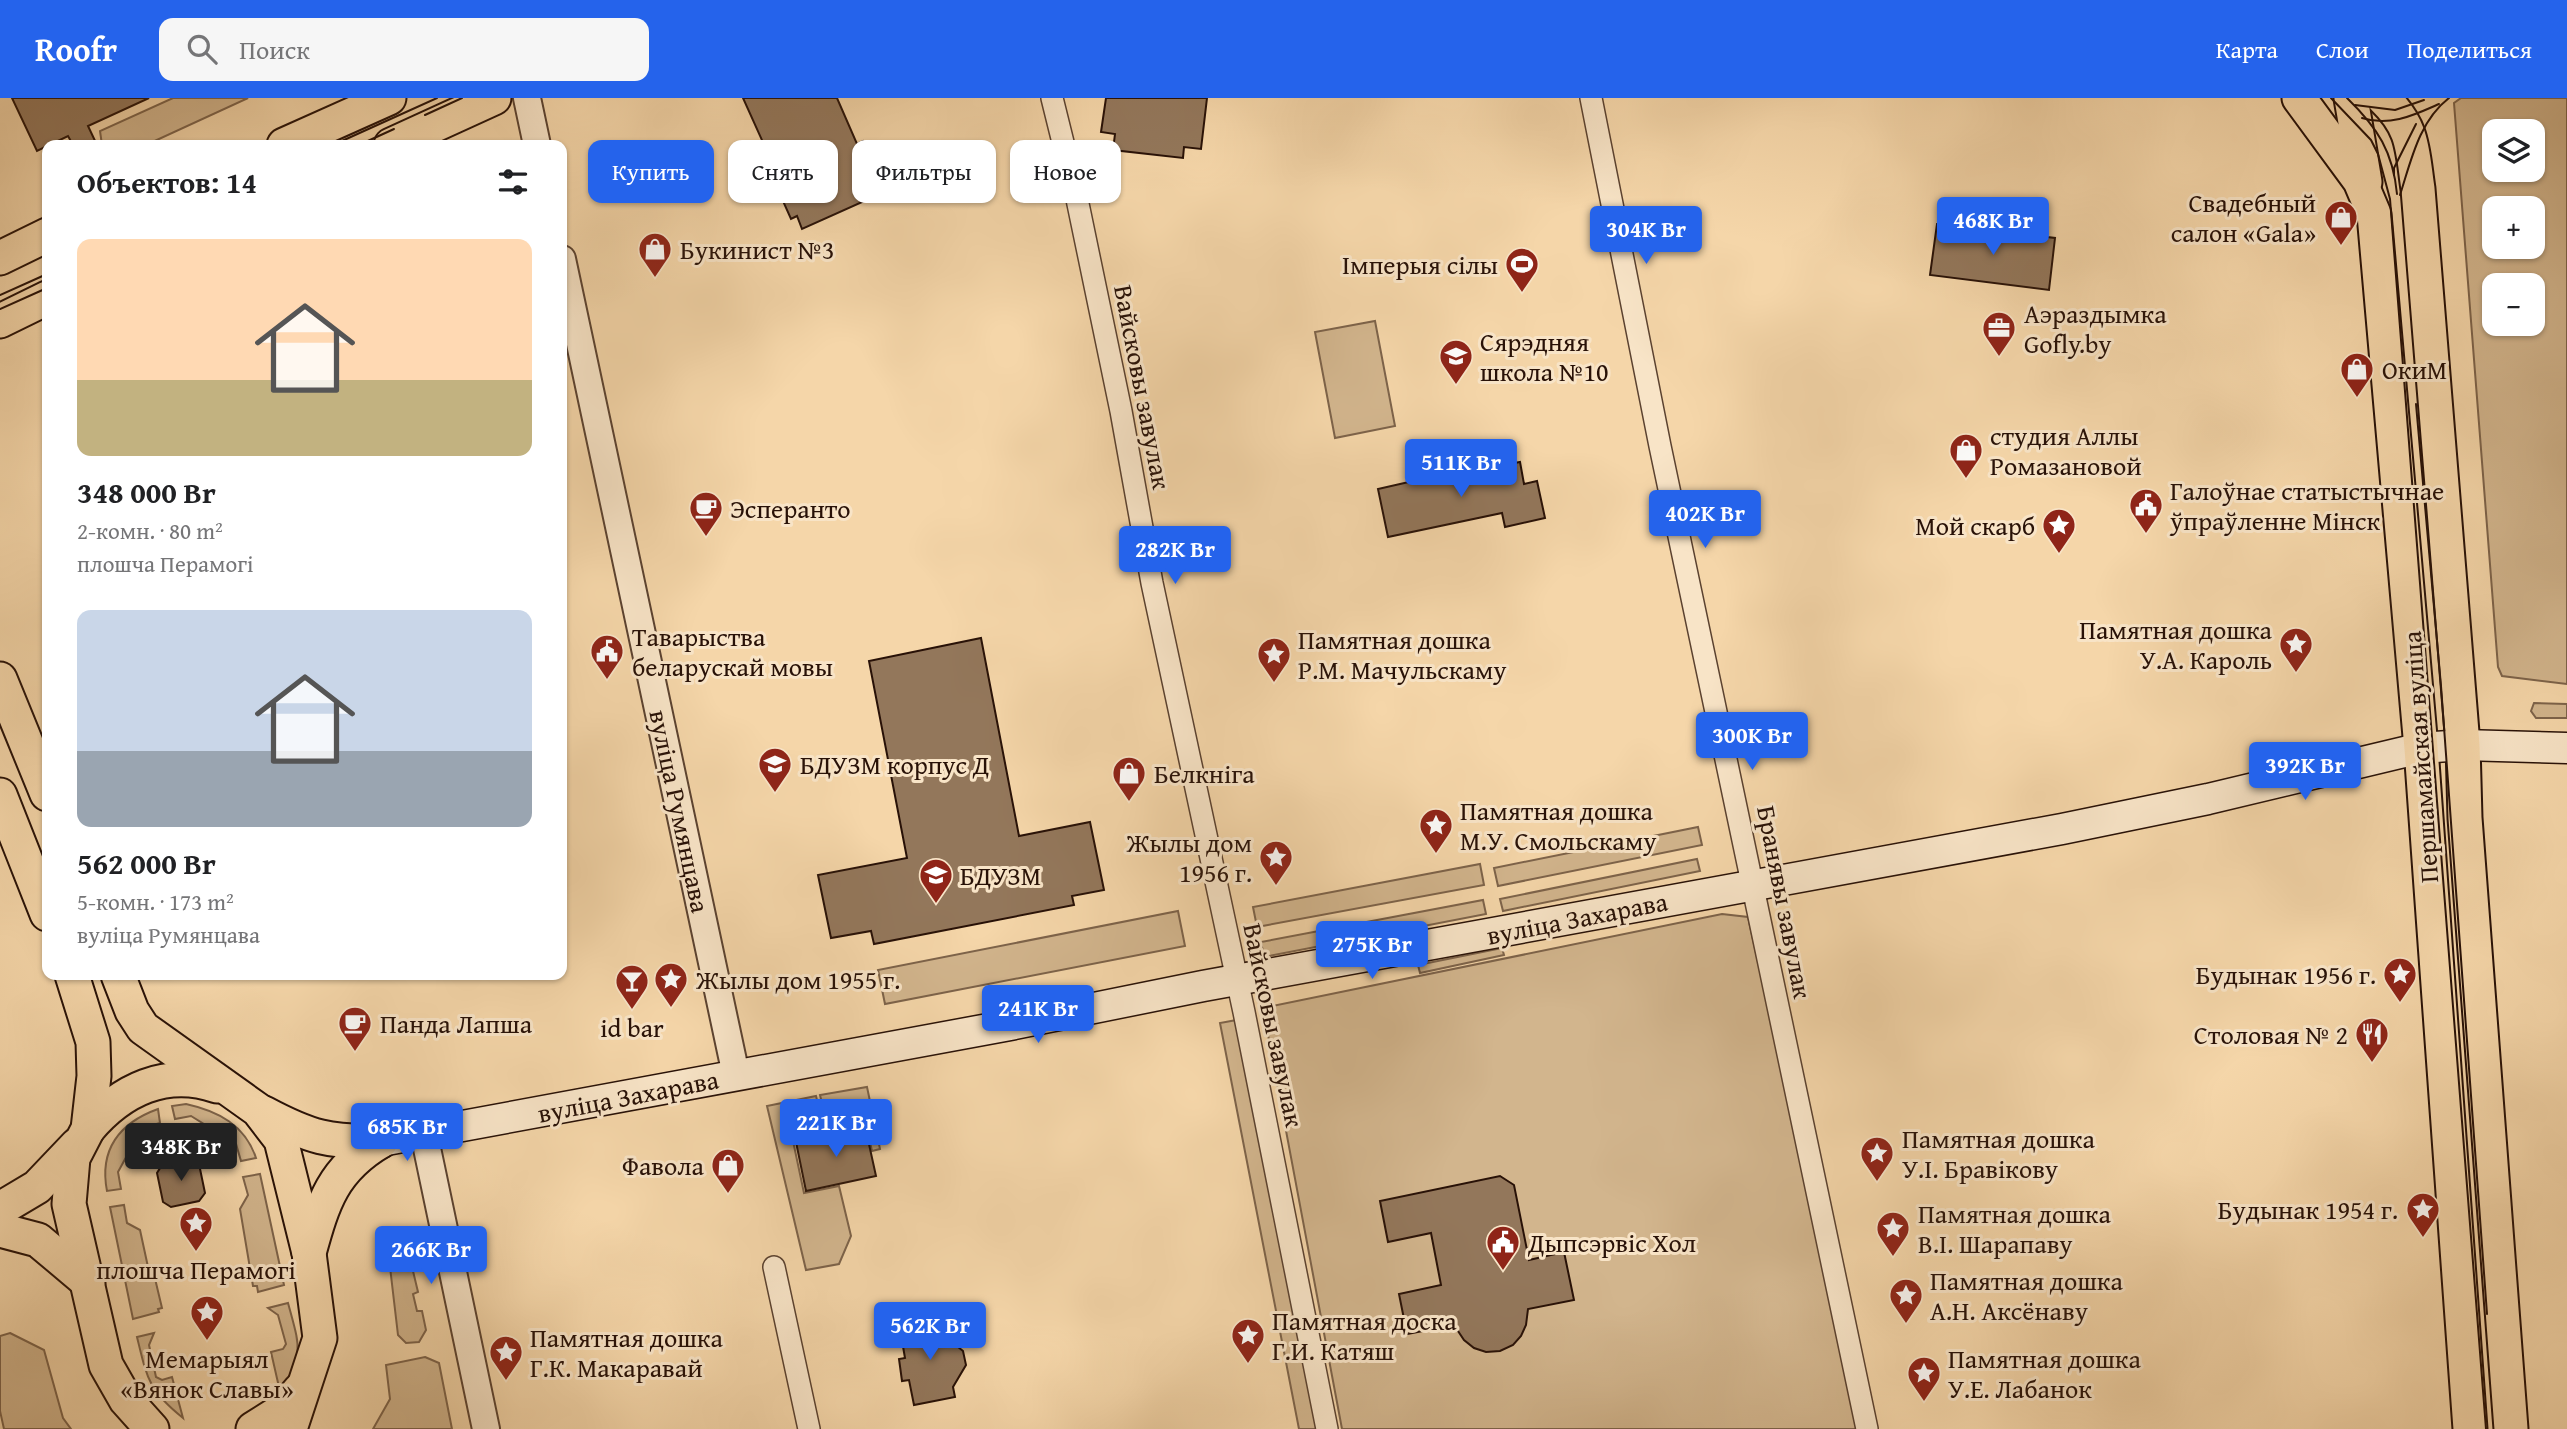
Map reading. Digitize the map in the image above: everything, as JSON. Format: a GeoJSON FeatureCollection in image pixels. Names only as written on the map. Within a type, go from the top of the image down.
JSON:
{"type":"FeatureCollection","features":[{"type":"Feature","properties":{"kind":"main road"},"geometry":{"type":"LineString","coordinates":[[295,140],[389,98]]}},
{"type":"Feature","properties":{"kind":"main road"},"geometry":{"type":"LineString","coordinates":[[402,140],[494,98]]}},
{"type":"Feature","properties":{"kind":"main road"},"geometry":{"type":"LineString","coordinates":[[2351,98],[2367,192]]}},
{"type":"Feature","properties":{"kind":"main road","name":"Першамайская вуліца"},"geometry":{"type":"LineString","coordinates":[[2383,98],[2404,120],[2413,149],[2463,746],[2465,818],[2511,1429]]}},
{"type":"Feature","properties":{"kind":"main road"},"geometry":{"type":"LineString","coordinates":[[2413,149],[2414,98]]}},
{"type":"Feature","properties":{"kind":"main road","name":"Першамайская вуліца"},"geometry":{"type":"LineString","coordinates":[[2302,102],[2367,192],[2374,214],[2421,748],[2470,1429]]}},
{"type":"Feature","properties":{"kind":"main road"},"geometry":{"type":"LineString","coordinates":[[0,258],[42,237]]}},
{"type":"Feature","properties":{"kind":"main road"},"geometry":{"type":"LineString","coordinates":[[0,321],[42,300]]}},
{"type":"Feature","properties":{"kind":"main road"},"geometry":{"type":"LineString","coordinates":[[0,679],[42,782]]}},
{"type":"Feature","properties":{"kind":"main road","name":"вуліца Захарава"},"geometry":{"type":"LineString","coordinates":[[381,1141],[2100,821],[2235,793],[2421,748],[2567,748]]}},
{"type":"Feature","properties":{"kind":"main road"},"geometry":{"type":"LineString","coordinates":[[0,795],[42,901]]}},
{"type":"Feature","properties":{"kind":"main road"},"geometry":{"type":"LineString","coordinates":[[74,980],[93,1041],[94,1076],[84,1135],[71,1172],[69,1204],[106,1366],[115,1384],[145,1420],[168,1429]]}},
{"type":"Feature","properties":{"kind":"main road"},"geometry":{"type":"LineString","coordinates":[[120,980],[132,1012],[143,1028],[258,1110],[312,1136],[339,1142],[381,1141]]}},
{"type":"Feature","properties":{"kind":"main road"},"geometry":{"type":"LineString","coordinates":[[0,1209],[37,1187],[111,1104],[131,1091],[172,1080],[195,1080],[229,1090]]}},
{"type":"Feature","properties":{"kind":"main road"},"geometry":{"type":"LineString","coordinates":[[258,1110],[281,1140],[309,1253],[320,1338],[316,1357],[290,1429]]}},
{"type":"Feature","properties":{"kind":"main road"},"geometry":{"type":"LineString","coordinates":[[309,1253],[319,1218],[336,1179],[360,1153],[381,1141]]}},
{"type":"Feature","properties":{"kind":"main road"},"geometry":{"type":"LineString","coordinates":[[0,1230],[38,1240],[88,1282]]}},
{"type":"Feature","properties":{"kind":"main road"},"geometry":{"type":"LineString","coordinates":[[254,1429],[283,1410],[306,1379]]}},
{"type":"Feature","properties":{"kind":"street"},"geometry":{"type":"LineString","coordinates":[[527,98],[536,140]]}},
{"type":"Feature","properties":{"kind":"street","name":"Вайсковы завулак"},"geometry":{"type":"LineString","coordinates":[[1052,98],[1077,199],[1121,411],[1153,583],[1327,1429]]}},
{"type":"Feature","properties":{"kind":"street","name":"Бранявы завулак"},"geometry":{"type":"LineString","coordinates":[[1591,98],[1660,446],[1867,1429]]}},
{"type":"Feature","properties":{"kind":"street","name":"вуліца Румянцава"},"geometry":{"type":"LineString","coordinates":[[567,282],[736,1075]]}},
{"type":"Feature","properties":{"kind":"street"},"geometry":{"type":"LineString","coordinates":[[424,1134],[486,1429]]}},
{"type":"Feature","properties":{"kind":"street"},"geometry":{"type":"LineString","coordinates":[[774,1267],[809,1429]]}},
{"type":"Feature","properties":{"kind":"shaded area"},"geometry":{"type":"Polygon","coordinates":[[[173,98],[248,98],[157,140],[101,140],[100,131],[173,98]]]}},
{"type":"Feature","properties":{"kind":"shaded area"},"geometry":{"type":"Polygon","coordinates":[[[2461,98],[2567,98],[2567,684],[2502,676],[2498,667],[2454,103],[2461,98]]]}},
{"type":"Feature","properties":{"kind":"shaded area"},"geometry":{"type":"Polygon","coordinates":[[[1375,321],[1395,426],[1335,438],[1315,332],[1375,321]]]}},
{"type":"Feature","properties":{"kind":"shaded area"},"geometry":{"type":"Polygon","coordinates":[[[2534,703],[2567,704],[2567,718],[2536,718],[2531,711],[2534,703]]]}},
{"type":"Feature","properties":{"kind":"shaded area"},"geometry":{"type":"Polygon","coordinates":[[[1698,827],[1702,845],[1498,886],[1494,868],[1698,827]]]}},
{"type":"Feature","properties":{"kind":"shaded area"},"geometry":{"type":"Polygon","coordinates":[[[1697,859],[1700,871],[1503,911],[1500,899],[1697,859]]]}},
{"type":"Feature","properties":{"kind":"shaded area"},"geometry":{"type":"Polygon","coordinates":[[[1480,864],[1484,885],[1257,927],[1253,907],[1480,864]]]}},
{"type":"Feature","properties":{"kind":"shaded area"},"geometry":{"type":"Polygon","coordinates":[[[1483,900],[1486,914],[1264,957],[1261,942],[1483,900]]]}},
{"type":"Feature","properties":{"kind":"shaded area"},"geometry":{"type":"Polygon","coordinates":[[[1178,911],[1185,946],[885,1004],[878,970],[1178,911]]]}},
{"type":"Feature","properties":{"kind":"shaded area"},"geometry":{"type":"Polygon","coordinates":[[[1722,914],[1748,917],[1862,1429],[1342,1429],[1263,1008],[1722,914]]]}},
{"type":"Feature","properties":{"kind":"shaded area"},"geometry":{"type":"Polygon","coordinates":[[[1502,948],[1504,955],[1420,973],[1418,965],[1502,948]]]}},
{"type":"Feature","properties":{"kind":"shaded area"},"geometry":{"type":"Polygon","coordinates":[[[1242,1019],[1322,1429],[1299,1429],[1220,1023],[1242,1019]]]}},
{"type":"Feature","properties":{"kind":"shaded area"},"geometry":{"type":"Polygon","coordinates":[[[867,1087],[880,1149],[872,1151],[866,1124],[829,1132],[820,1095],[867,1087]]]}},
{"type":"Feature","properties":{"kind":"shaded area"},"geometry":{"type":"Polygon","coordinates":[[[816,1096],[825,1133],[793,1141],[804,1193],[839,1186],[851,1236],[839,1264],[806,1270],[767,1106],[816,1096]]]}},
{"type":"Feature","properties":{"kind":"shaded area"},"geometry":{"type":"Polygon","coordinates":[[[186,1104],[229,1121],[245,1137],[256,1158],[241,1161],[236,1144],[191,1116],[175,1119],[172,1106],[186,1104]]]}},
{"type":"Feature","properties":{"kind":"shaded area"},"geometry":{"type":"Polygon","coordinates":[[[158,1109],[160,1123],[142,1128],[118,1172],[121,1189],[107,1191],[106,1163],[115,1140],[132,1122],[158,1109]]]}},
{"type":"Feature","properties":{"kind":"shaded area"},"geometry":{"type":"Polygon","coordinates":[[[260,1174],[284,1285],[258,1292],[257,1286],[253,1286],[240,1209],[248,1195],[243,1177],[260,1174]]]}},
{"type":"Feature","properties":{"kind":"shaded area"},"geometry":{"type":"Polygon","coordinates":[[[124,1205],[127,1223],[140,1230],[148,1267],[152,1266],[162,1308],[158,1309],[159,1312],[133,1319],[110,1207],[124,1205]]]}},
{"type":"Feature","properties":{"kind":"shaded area"},"geometry":{"type":"Polygon","coordinates":[[[407,1246],[418,1292],[413,1294],[417,1311],[422,1311],[426,1330],[419,1342],[406,1343],[398,1335],[390,1267],[395,1254],[407,1246]]]}},
{"type":"Feature","properties":{"kind":"shaded area"},"geometry":{"type":"Polygon","coordinates":[[[288,1303],[298,1350],[281,1396],[271,1352],[283,1349],[286,1344],[278,1315],[268,1308],[288,1303]]]}},
{"type":"Feature","properties":{"kind":"shaded area"},"geometry":{"type":"Polygon","coordinates":[[[10,1333],[44,1350],[63,1418],[71,1429],[4,1429],[0,1411],[0,1336],[10,1333]]]}},
{"type":"Feature","properties":{"kind":"shaded area"},"geometry":{"type":"Polygon","coordinates":[[[154,1333],[149,1345],[156,1377],[162,1380],[172,1377],[183,1418],[162,1399],[147,1373],[137,1337],[154,1333]]]}},
{"type":"Feature","properties":{"kind":"shaded area"},"geometry":{"type":"Polygon","coordinates":[[[425,1357],[439,1363],[452,1429],[373,1429],[390,1399],[386,1365],[425,1357]]]}},
{"type":"Feature","properties":{"kind":"building"},"geometry":{"type":"Polygon","coordinates":[[[12,98],[149,98],[88,126],[95,140],[70,140],[68,136],[60,140],[42,140],[42,149],[37,151],[12,98]]]}},
{"type":"Feature","properties":{"kind":"building"},"geometry":{"type":"Polygon","coordinates":[[[743,98],[837,98],[855,140],[852,140],[852,203],[860,203],[802,229],[797,216],[791,219],[784,203],[838,203],[838,140],[762,140],[743,98]]]}},
{"type":"Feature","properties":{"kind":"building"},"geometry":{"type":"Polygon","coordinates":[[[1106,98],[1207,98],[1201,149],[1184,147],[1183,158],[1121,151],[1121,140],[1114,140],[1115,134],[1101,132],[1106,98]]]}},
{"type":"Feature","properties":{"kind":"building"},"geometry":{"type":"Polygon","coordinates":[[[1937,224],[2055,238],[2049,290],[1930,275],[1937,224]]]}},
{"type":"Feature","properties":{"kind":"building"},"geometry":{"type":"Polygon","coordinates":[[[1520,462],[1524,484],[1537,481],[1545,518],[1505,527],[1502,513],[1388,537],[1378,489],[1479,466],[1479,470],[1520,462]]]}},
{"type":"Feature","properties":{"kind":"building"},"geometry":{"type":"Polygon","coordinates":[[[981,638],[1019,836],[1090,822],[1104,890],[1072,896],[1074,905],[874,944],[871,931],[831,938],[818,875],[907,858],[869,661],[981,638]]]}},
{"type":"Feature","properties":{"kind":"building"},"geometry":{"type":"Polygon","coordinates":[[[865,1126],[876,1176],[806,1191],[796,1142],[865,1126]]]}},
{"type":"Feature","properties":{"kind":"building"},"geometry":{"type":"Polygon","coordinates":[[[190,1159],[199,1164],[205,1193],[199,1201],[171,1207],[163,1202],[157,1173],[162,1165],[190,1159]]]}},
{"type":"Feature","properties":{"kind":"building","name":"Дыпсэрвіс Хол"},"geometry":{"type":"Polygon","coordinates":[[[1500,1176],[1514,1185],[1529,1260],[1564,1252],[1574,1300],[1528,1309],[1521,1336],[1513,1345],[1500,1351],[1486,1352],[1474,1348],[1464,1340],[1454,1325],[1407,1334],[1399,1294],[1441,1285],[1431,1233],[1388,1242],[1380,1201],[1500,1176]]]}},
{"type":"Feature","properties":{"kind":"building"},"geometry":{"type":"Polygon","coordinates":[[[936,1318],[937,1324],[941,1324],[944,1342],[952,1342],[963,1351],[966,1365],[953,1387],[955,1397],[914,1405],[909,1380],[902,1381],[899,1359],[905,1358],[900,1329],[915,1326],[914,1321],[936,1318]]]}},
{"type":"Feature","properties":{"kind":"tram line"},"geometry":{"type":"LineString","coordinates":[[344,140],[437,98]]}},
{"type":"Feature","properties":{"kind":"tram line"},"geometry":{"type":"LineString","coordinates":[[425,115],[462,98]]}},
{"type":"Feature","properties":{"kind":"tram line"},"geometry":{"type":"LineString","coordinates":[[2331,98],[2371,140],[2378,154],[2390,199],[2486,1429]]}},
{"type":"Feature","properties":{"kind":"tram line"},"geometry":{"type":"LineString","coordinates":[[2347,98],[2375,130],[2388,153],[2397,194]]}},
{"type":"Feature","properties":{"kind":"tram line"},"geometry":{"type":"LineString","coordinates":[[2400,195],[2423,130],[2430,118],[2449,98]]}},
{"type":"Feature","properties":{"kind":"tram line"},"geometry":{"type":"LineString","coordinates":[[2355,105],[2395,110],[2424,100]]}},
{"type":"Feature","properties":{"kind":"tram line"},"geometry":{"type":"LineString","coordinates":[[2362,118],[2392,120],[2411,116],[2439,104]]}},
{"type":"Feature","properties":{"kind":"tram line"},"geometry":{"type":"LineString","coordinates":[[2394,175],[2394,168],[2416,124]]}},
{"type":"Feature","properties":{"kind":"tram line"},"geometry":{"type":"LineString","coordinates":[[370,140],[394,129]]}},
{"type":"Feature","properties":{"kind":"tram line"},"geometry":{"type":"LineString","coordinates":[[0,295],[42,276]]}},
{"type":"Feature","properties":{"kind":"tram line"},"geometry":{"type":"LineString","coordinates":[[0,309],[42,290]]}},
{"type":"Feature","properties":{"kind":"tram line"},"geometry":{"type":"LineString","coordinates":[[2416,404],[2441,686],[2487,1314]]}},
{"type":"Feature","properties":{"kind":"place","name":"Свадебный салон «Gala»"},"geometry":{"type":"Point","coordinates":[2341,247]}},
{"type":"Feature","properties":{"kind":"place","name":"Букинист №3"},"geometry":{"type":"Point","coordinates":[655,279]}},
{"type":"Feature","properties":{"kind":"place","name":"Імперыя сілы"},"geometry":{"type":"Point","coordinates":[1522,294]}},
{"type":"Feature","properties":{"kind":"place","name":"Аэраздымка Gofly.by"},"geometry":{"type":"Point","coordinates":[1999,358]}},
{"type":"Feature","properties":{"kind":"place","name":"Сярэдняя школа №10"},"geometry":{"type":"Point","coordinates":[1456,386]}},
{"type":"Feature","properties":{"kind":"place","name":"ОкиМ"},"geometry":{"type":"Point","coordinates":[2357,399]}},
{"type":"Feature","properties":{"kind":"place","name":"студия Аллы Ромазановой"},"geometry":{"type":"Point","coordinates":[1966,480]}},
{"type":"Feature","properties":{"kind":"place","name":"Галоўнае статыстычнае ўпраўленне Мінск"},"geometry":{"type":"Point","coordinates":[2146,535]}},
{"type":"Feature","properties":{"kind":"place","name":"Эсперанто"},"geometry":{"type":"Point","coordinates":[706,538]}},
{"type":"Feature","properties":{"kind":"place","name":"Мой скарб"},"geometry":{"type":"Point","coordinates":[2059,555]}},
{"type":"Feature","properties":{"kind":"place","name":"Памятная дошка У.А. Кароль"},"geometry":{"type":"Point","coordinates":[2296,674]}},
{"type":"Feature","properties":{"kind":"place","name":"Таварыства беларускай мовы"},"geometry":{"type":"Point","coordinates":[607,681]}},
{"type":"Feature","properties":{"kind":"place","name":"Памятная дошка Р.М. Мачульскаму"},"geometry":{"type":"Point","coordinates":[1274,684]}},
{"type":"Feature","properties":{"kind":"place","name":"БДУЗМ корпус Д"},"geometry":{"type":"Point","coordinates":[775,794]}},
{"type":"Feature","properties":{"kind":"place","name":"Белкніга"},"geometry":{"type":"Point","coordinates":[1129,803]}},
{"type":"Feature","properties":{"kind":"place","name":"Памятная дошка М.У. Смольскаму"},"geometry":{"type":"Point","coordinates":[1436,855]}},
{"type":"Feature","properties":{"kind":"place","name":"Жылы дом 1956 г."},"geometry":{"type":"Point","coordinates":[1276,887]}},
{"type":"Feature","properties":{"kind":"place","name":"БДУЗМ"},"geometry":{"type":"Point","coordinates":[936,905]}},
{"type":"Feature","properties":{"kind":"place","name":"Будынак 1956 г."},"geometry":{"type":"Point","coordinates":[2400,1004]}},
{"type":"Feature","properties":{"kind":"place","name":"Жылы дом 1955 г."},"geometry":{"type":"Point","coordinates":[671,1009]}},
{"type":"Feature","properties":{"kind":"place","name":"id bar"},"geometry":{"type":"Point","coordinates":[632,1011]}},
{"type":"Feature","properties":{"kind":"place","name":"Панда Лапша"},"geometry":{"type":"Point","coordinates":[355,1053]}},
{"type":"Feature","properties":{"kind":"place","name":"Столовая № 2"},"geometry":{"type":"Point","coordinates":[2372,1064]}},
{"type":"Feature","properties":{"kind":"place","name":"Памятная дошка У.І. Бравікову"},"geometry":{"type":"Point","coordinates":[1877,1183]}},
{"type":"Feature","properties":{"kind":"place","name":"Фавола"},"geometry":{"type":"Point","coordinates":[728,1195]}},
{"type":"Feature","properties":{"kind":"place","name":"Будынак 1954 г."},"geometry":{"type":"Point","coordinates":[2423,1239]}},
{"type":"Feature","properties":{"kind":"place","name":"плошча Перамогі"},"geometry":{"type":"Point","coordinates":[196,1253]}},
{"type":"Feature","properties":{"kind":"place","name":"Памятная дошка В.І. Шарапаву"},"geometry":{"type":"Point","coordinates":[1893,1258]}},
{"type":"Feature","properties":{"kind":"place","name":"Дыпсэрвіс Хол"},"geometry":{"type":"Point","coordinates":[1503,1272]}},
{"type":"Feature","properties":{"kind":"place","name":"Памятная дошка А.Н. Аксёнаву"},"geometry":{"type":"Point","coordinates":[1906,1325]}},
{"type":"Feature","properties":{"kind":"place","name":"Мемарыял «Вянок Славы»"},"geometry":{"type":"Point","coordinates":[207,1342]}},
{"type":"Feature","properties":{"kind":"place","name":"Памятная доска Г.И. Катяш"},"geometry":{"type":"Point","coordinates":[1248,1365]}},
{"type":"Feature","properties":{"kind":"place","name":"Памятная дошка Г.К. Макаравай"},"geometry":{"type":"Point","coordinates":[506,1382]}},
{"type":"Feature","properties":{"kind":"place","name":"Памятная дошка У.Е. Лабанок"},"geometry":{"type":"Point","coordinates":[1924,1403]}}]}
